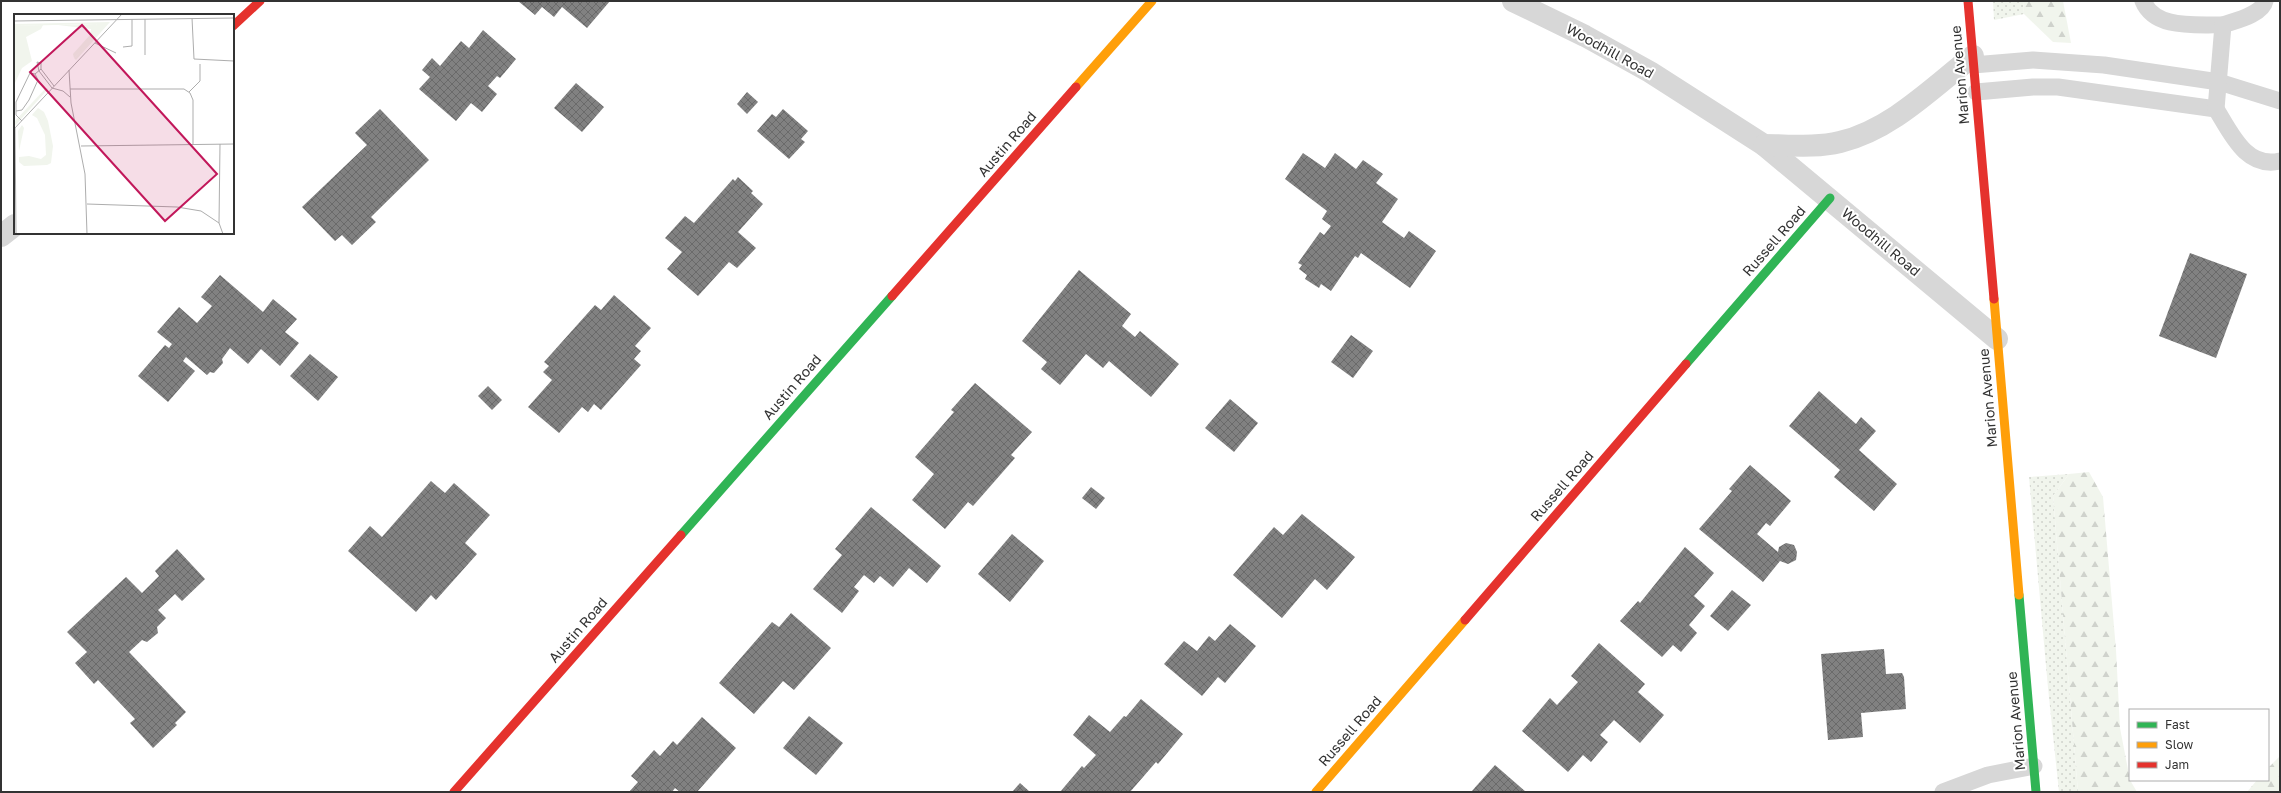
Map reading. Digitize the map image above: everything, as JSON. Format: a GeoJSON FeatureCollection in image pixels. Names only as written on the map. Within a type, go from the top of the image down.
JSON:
{"type":"FeatureCollection","features":[{"type":"Feature","properties":{"kind":"street"},"geometry":{"type":"LineString","coordinates":[[234,25],[260,1]]}},
{"type":"Feature","properties":{"kind":"street","name":"Austin Road"},"geometry":{"type":"LineString","coordinates":[[454,792],[1152,1]]}},
{"type":"Feature","properties":{"kind":"street","name":"Woodhill Road"},"geometry":{"type":"LineString","coordinates":[[1513,1],[1585,36],[1650,72],[1764,145],[1830,198],[1997,339]]}},
{"type":"Feature","properties":{"kind":"street","name":"Marion Avenue"},"geometry":{"type":"LineString","coordinates":[[1968,1],[2036,792]]}},
{"type":"Feature","properties":{"kind":"street"},"geometry":{"type":"LineString","coordinates":[[1764,145],[1817,145],[1839,142],[1873,131],[1973,61]]}},
{"type":"Feature","properties":{"kind":"street","name":"Russell Road"},"geometry":{"type":"LineString","coordinates":[[1316,792],[1830,198]]}},
{"type":"Feature","properties":{"kind":"street"},"geometry":{"type":"LineString","coordinates":[[1,236],[14,226]]}},
{"type":"Feature","properties":{"kind":"lane"},"geometry":{"type":"LineString","coordinates":[[2143,1],[2146,8],[2161,20],[2223,25],[2255,13],[2264,5],[2265,1]]}},
{"type":"Feature","properties":{"kind":"lane"},"geometry":{"type":"LineString","coordinates":[[2223,25],[2216,109],[2245,152],[2254,159],[2268,163],[2280,161]]}},
{"type":"Feature","properties":{"kind":"lane"},"geometry":{"type":"LineString","coordinates":[[1973,61],[2063,61],[2219,82],[2280,101]]}},
{"type":"Feature","properties":{"kind":"lane"},"geometry":{"type":"LineString","coordinates":[[1976,92],[2033,87],[2058,87],[2216,109]]}},
{"type":"Feature","properties":{"kind":"lane"},"geometry":{"type":"LineString","coordinates":[[1943,792],[1988,775],[2034,766]]}},
{"type":"Feature","properties":{"kind":"green space"},"geometry":{"type":"Polygon","coordinates":[[[1993,1],[2023,1],[2024,14],[1994,20],[1993,1]]]}},
{"type":"Feature","properties":{"kind":"green space"},"geometry":{"type":"Polygon","coordinates":[[[2023,1],[2063,1],[2071,43],[2053,42],[2024,14],[2023,1]]]}},
{"type":"Feature","properties":{"kind":"green space"},"geometry":{"type":"Polygon","coordinates":[[[2089,472],[2103,497],[2116,650],[2120,728],[2129,781],[2131,781],[2137,792],[2078,792],[2053,496],[2069,474],[2089,472]]]}},
{"type":"Feature","properties":{"kind":"green space"},"geometry":{"type":"Polygon","coordinates":[[[2069,474],[2053,496],[2078,792],[2059,792],[2029,477],[2069,474]]]}},
{"type":"Feature","properties":{"kind":"green space"},"geometry":{"type":"Polygon","coordinates":[[[2280,756],[2280,792],[2247,792],[2256,781],[2269,781],[2269,767],[2280,756]]]}},
{"type":"Feature","properties":{"kind":"building"},"geometry":{"type":"Polygon","coordinates":[[[518,1],[610,1],[587,28],[562,7],[554,17],[542,7],[535,15],[518,1]]]}},
{"type":"Feature","properties":{"kind":"building"},"geometry":{"type":"Polygon","coordinates":[[[483,30],[516,59],[500,78],[497,76],[488,86],[497,94],[482,112],[471,103],[456,121],[419,89],[430,77],[422,70],[432,58],[440,66],[461,41],[469,48],[483,30]]]}},
{"type":"Feature","properties":{"kind":"building"},"geometry":{"type":"Polygon","coordinates":[[[576,83],[604,107],[582,132],[554,108],[576,83]]]}},
{"type":"Feature","properties":{"kind":"building"},"geometry":{"type":"Polygon","coordinates":[[[747,92],[758,102],[747,114],[737,104],[747,92]]]}},
{"type":"Feature","properties":{"kind":"building"},"geometry":{"type":"Polygon","coordinates":[[[380,109],[429,160],[371,217],[376,222],[352,245],[342,235],[335,241],[302,207],[367,145],[355,133],[380,109]]]}},
{"type":"Feature","properties":{"kind":"building"},"geometry":{"type":"Polygon","coordinates":[[[783,109],[808,131],[801,139],[805,142],[789,159],[757,131],[772,114],[776,117],[783,109]]]}},
{"type":"Feature","properties":{"kind":"building"},"geometry":{"type":"Polygon","coordinates":[[[1303,153],[1325,168],[1335,153],[1356,169],[1363,160],[1383,174],[1376,183],[1398,199],[1382,222],[1404,238],[1409,231],[1436,251],[1410,288],[1361,253],[1358,258],[1355,256],[1331,291],[1321,284],[1319,288],[1305,279],[1307,275],[1299,269],[1302,265],[1298,263],[1320,232],[1324,235],[1331,226],[1322,219],[1327,211],[1285,179],[1303,153]]]}},
{"type":"Feature","properties":{"kind":"building"},"geometry":{"type":"Polygon","coordinates":[[[738,177],[753,191],[751,193],[763,204],[738,232],[756,248],[737,268],[729,262],[698,296],[667,269],[682,252],[665,238],[685,216],[694,223],[733,179],[735,181],[738,177]]]}},
{"type":"Feature","properties":{"kind":"building"},"geometry":{"type":"Polygon","coordinates":[[[2190,253],[2247,274],[2216,358],[2159,336],[2190,253]]]}},
{"type":"Feature","properties":{"kind":"building"},"geometry":{"type":"Polygon","coordinates":[[[1079,270],[1131,314],[1122,326],[1135,337],[1140,331],[1179,364],[1151,397],[1109,361],[1103,368],[1086,354],[1060,385],[1041,369],[1047,362],[1022,341],[1079,270]]]}},
{"type":"Feature","properties":{"kind":"building"},"geometry":{"type":"Polygon","coordinates":[[[220,275],[263,312],[273,299],[297,319],[285,332],[299,343],[280,366],[261,349],[248,364],[230,348],[222,359],[223,363],[214,373],[210,372],[207,375],[186,357],[183,361],[195,371],[168,402],[138,376],[165,345],[169,348],[172,344],[157,332],[179,307],[197,323],[212,306],[201,297],[220,275]]]}},
{"type":"Feature","properties":{"kind":"building"},"geometry":{"type":"Polygon","coordinates":[[[614,295],[651,328],[635,346],[641,351],[634,359],[641,365],[601,410],[594,404],[588,412],[582,407],[559,433],[528,407],[552,380],[543,372],[549,366],[544,362],[595,305],[601,310],[614,295]]]}},
{"type":"Feature","properties":{"kind":"building"},"geometry":{"type":"Polygon","coordinates":[[[1351,335],[1373,351],[1353,378],[1331,362],[1351,335]]]}},
{"type":"Feature","properties":{"kind":"building"},"geometry":{"type":"Polygon","coordinates":[[[310,354],[338,377],[318,401],[290,376],[310,354]]]}},
{"type":"Feature","properties":{"kind":"building"},"geometry":{"type":"Polygon","coordinates":[[[975,383],[1032,432],[1011,455],[1015,458],[973,506],[968,502],[945,529],[912,500],[934,474],[915,457],[954,412],[951,410],[975,383]]]}},
{"type":"Feature","properties":{"kind":"building"},"geometry":{"type":"Polygon","coordinates":[[[488,386],[502,400],[492,410],[478,396],[488,386]]]}},
{"type":"Feature","properties":{"kind":"building"},"geometry":{"type":"Polygon","coordinates":[[[1819,391],[1856,424],[1861,417],[1876,431],[1859,450],[1897,484],[1874,511],[1834,477],[1840,470],[1789,426],[1819,391]]]}},
{"type":"Feature","properties":{"kind":"building"},"geometry":{"type":"Polygon","coordinates":[[[1230,399],[1258,423],[1234,452],[1205,428],[1230,399]]]}},
{"type":"Feature","properties":{"kind":"building"},"geometry":{"type":"Polygon","coordinates":[[[1750,465],[1791,501],[1770,526],[1766,523],[1757,534],[1778,552],[1779,547],[1786,543],[1794,545],[1797,552],[1796,560],[1788,564],[1780,561],[1763,582],[1699,529],[1732,491],[1729,489],[1750,465]]]}},
{"type":"Feature","properties":{"kind":"building"},"geometry":{"type":"Polygon","coordinates":[[[431,481],[445,493],[454,483],[490,515],[465,543],[477,554],[436,600],[431,595],[416,612],[348,551],[370,526],[382,537],[431,481]]]}},
{"type":"Feature","properties":{"kind":"building"},"geometry":{"type":"Polygon","coordinates":[[[1091,487],[1105,498],[1096,509],[1082,498],[1091,487]]]}},
{"type":"Feature","properties":{"kind":"building"},"geometry":{"type":"Polygon","coordinates":[[[871,507],[941,566],[927,583],[909,568],[893,587],[880,576],[874,583],[864,575],[854,587],[859,591],[842,613],[813,589],[842,555],[835,549],[871,507]]]}},
{"type":"Feature","properties":{"kind":"building"},"geometry":{"type":"Polygon","coordinates":[[[1302,514],[1355,557],[1327,590],[1315,579],[1282,618],[1233,575],[1274,527],[1283,535],[1302,514]]]}},
{"type":"Feature","properties":{"kind":"building"},"geometry":{"type":"Polygon","coordinates":[[[1012,534],[1044,561],[1010,602],[978,574],[1012,534]]]}},
{"type":"Feature","properties":{"kind":"building"},"geometry":{"type":"Polygon","coordinates":[[[1685,547],[1714,573],[1694,596],[1705,606],[1689,625],[1697,633],[1681,652],[1673,645],[1662,657],[1620,621],[1638,601],[1640,603],[1685,547]]]}},
{"type":"Feature","properties":{"kind":"building"},"geometry":{"type":"Polygon","coordinates":[[[177,549],[205,579],[182,601],[175,594],[158,610],[166,618],[157,627],[158,633],[147,642],[142,640],[129,652],[186,712],[175,723],[177,725],[153,748],[130,723],[135,719],[98,680],[94,684],[75,663],[87,652],[67,632],[126,577],[142,593],[159,576],[155,571],[177,549]]]}},
{"type":"Feature","properties":{"kind":"building"},"geometry":{"type":"Polygon","coordinates":[[[1732,590],[1751,605],[1728,631],[1710,616],[1732,590]]]}},
{"type":"Feature","properties":{"kind":"building"},"geometry":{"type":"Polygon","coordinates":[[[791,613],[831,648],[794,690],[783,681],[754,714],[719,683],[772,622],[779,627],[791,613]]]}},
{"type":"Feature","properties":{"kind":"building"},"geometry":{"type":"Polygon","coordinates":[[[1230,624],[1256,646],[1225,683],[1218,677],[1202,696],[1164,664],[1184,641],[1197,651],[1209,636],[1215,641],[1230,624]]]}},
{"type":"Feature","properties":{"kind":"building"},"geometry":{"type":"Polygon","coordinates":[[[1599,643],[1645,684],[1638,692],[1664,715],[1640,743],[1614,720],[1600,735],[1608,742],[1591,762],[1583,755],[1568,772],[1522,731],[1550,698],[1557,705],[1578,682],[1571,676],[1599,643]]]}},
{"type":"Feature","properties":{"kind":"building"},"geometry":{"type":"Polygon","coordinates":[[[1884,649],[1886,674],[1902,673],[1904,677],[1906,709],[1861,713],[1863,737],[1828,740],[1821,654],[1884,649]]]}},
{"type":"Feature","properties":{"kind":"building"},"geometry":{"type":"Polygon","coordinates":[[[1141,699],[1183,734],[1158,764],[1156,762],[1130,792],[1060,792],[1082,766],[1084,768],[1096,755],[1073,735],[1089,715],[1110,732],[1124,716],[1126,717],[1141,699]]]}},
{"type":"Feature","properties":{"kind":"building"},"geometry":{"type":"Polygon","coordinates":[[[809,716],[843,743],[816,775],[783,748],[809,716]]]}},
{"type":"Feature","properties":{"kind":"building"},"geometry":{"type":"Polygon","coordinates":[[[702,717],[736,748],[697,792],[680,792],[675,788],[672,792],[629,792],[638,782],[631,776],[654,750],[660,756],[673,741],[677,745],[702,717]]]}},
{"type":"Feature","properties":{"kind":"building"},"geometry":{"type":"Polygon","coordinates":[[[1495,765],[1526,792],[1471,792],[1495,765]]]}},
{"type":"Feature","properties":{"kind":"building"},"geometry":{"type":"Polygon","coordinates":[[[1020,783],[1030,792],[1012,792],[1020,783]]]}},
{"type":"Feature","properties":{"kind":"traffic: fast"},"geometry":{"type":"LineString","coordinates":[[1686,364],[1830,198]]}},
{"type":"Feature","properties":{"kind":"traffic: fast"},"geometry":{"type":"LineString","coordinates":[[681,535],[892,296]]}},
{"type":"Feature","properties":{"kind":"traffic: fast"},"geometry":{"type":"LineString","coordinates":[[2019,595],[2036,792]]}},
{"type":"Feature","properties":{"kind":"traffic: slow"},"geometry":{"type":"LineString","coordinates":[[1076,87],[1152,1]]}},
{"type":"Feature","properties":{"kind":"traffic: slow"},"geometry":{"type":"LineString","coordinates":[[1994,299],[2019,595]]}},
{"type":"Feature","properties":{"kind":"traffic: slow"},"geometry":{"type":"LineString","coordinates":[[1316,792],[1465,620]]}},
{"type":"Feature","properties":{"kind":"traffic: jam"},"geometry":{"type":"LineString","coordinates":[[234,25],[260,1]]}},
{"type":"Feature","properties":{"kind":"traffic: jam"},"geometry":{"type":"LineString","coordinates":[[1968,1],[1994,299]]}},
{"type":"Feature","properties":{"kind":"traffic: jam"},"geometry":{"type":"LineString","coordinates":[[892,296],[1076,87]]}},
{"type":"Feature","properties":{"kind":"traffic: jam"},"geometry":{"type":"LineString","coordinates":[[1465,620],[1686,364]]}},
{"type":"Feature","properties":{"kind":"traffic: jam"},"geometry":{"type":"LineString","coordinates":[[454,792],[681,535]]}}]}
